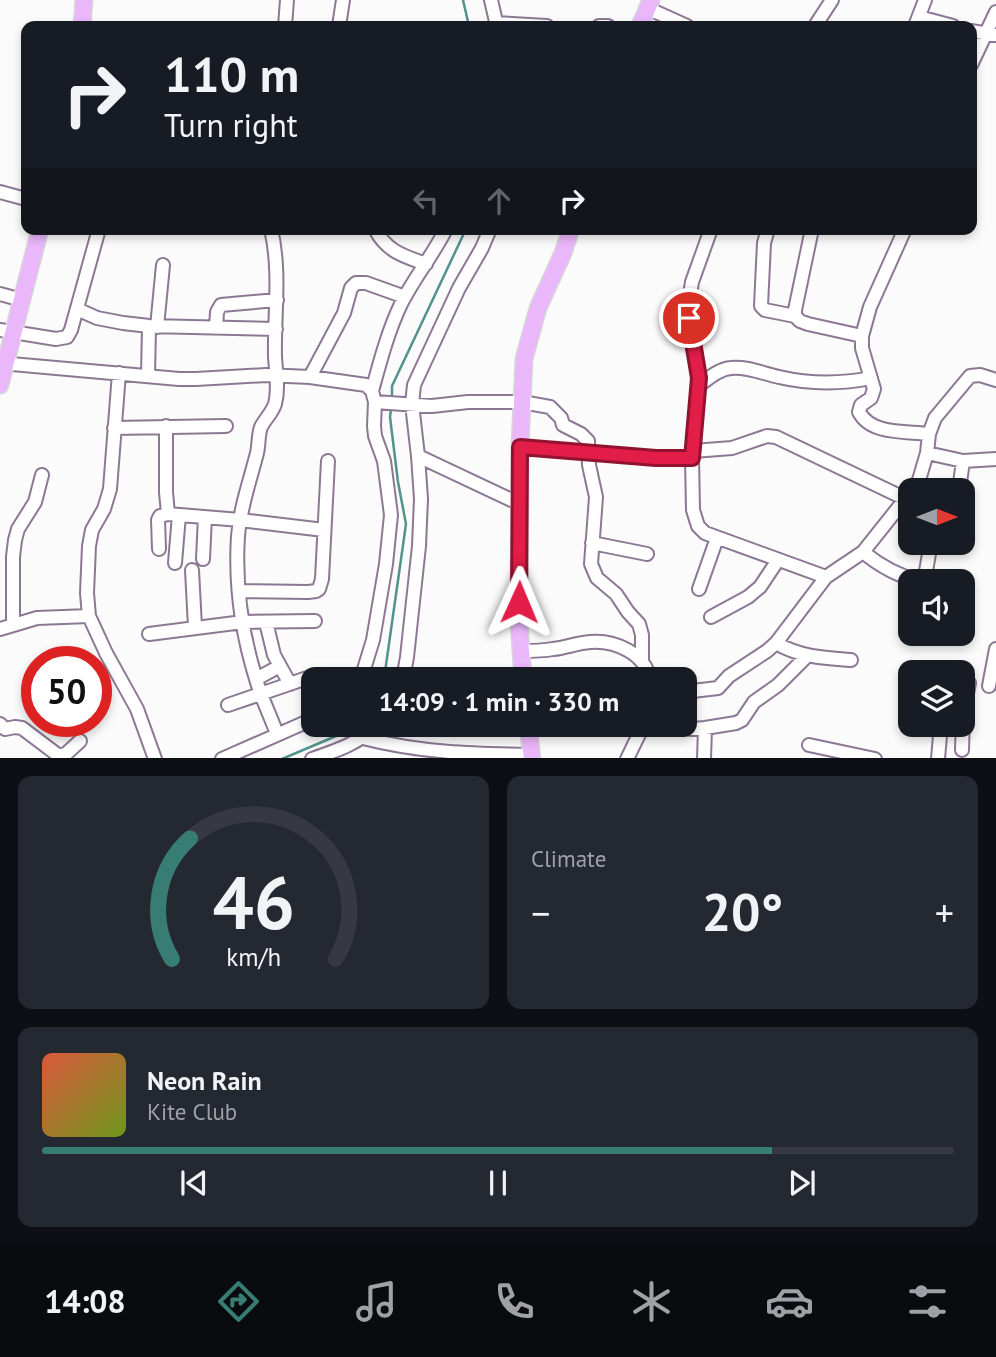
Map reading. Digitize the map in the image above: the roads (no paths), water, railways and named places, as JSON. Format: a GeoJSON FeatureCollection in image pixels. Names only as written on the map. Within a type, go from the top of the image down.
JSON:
{"type":"FeatureCollection","features":[{"type":"Feature","properties":{"kind":"main road"},"geometry":{"type":"LineString","coordinates":[[82,21],[84,0]]}},
{"type":"Feature","properties":{"kind":"main road"},"geometry":{"type":"LineString","coordinates":[[642,21],[649,4]]}},
{"type":"Feature","properties":{"kind":"main road"},"geometry":{"type":"LineString","coordinates":[[0,385],[7,331],[22,300],[38,235]]}},
{"type":"Feature","properties":{"kind":"main road"},"geometry":{"type":"LineString","coordinates":[[522,667],[520,447],[524,359],[538,308],[569,235]]}},
{"type":"Feature","properties":{"kind":"main road"},"geometry":{"type":"LineString","coordinates":[[530,737],[532,757]]}},
{"type":"Feature","properties":{"kind":"street"},"geometry":{"type":"LineString","coordinates":[[285,21],[287,0]]}},
{"type":"Feature","properties":{"kind":"street"},"geometry":{"type":"LineString","coordinates":[[341,21],[343,0]]}},
{"type":"Feature","properties":{"kind":"street"},"geometry":{"type":"LineString","coordinates":[[491,0],[496,21]]}},
{"type":"Feature","properties":{"kind":"street"},"geometry":{"type":"LineString","coordinates":[[818,21],[832,0]]}},
{"type":"Feature","properties":{"kind":"street"},"geometry":{"type":"LineString","coordinates":[[917,21],[925,0]]}},
{"type":"Feature","properties":{"kind":"street"},"geometry":{"type":"LineString","coordinates":[[649,4],[678,21]]}},
{"type":"Feature","properties":{"kind":"street"},"geometry":{"type":"LineString","coordinates":[[977,56],[991,34],[996,12]]}},
{"type":"Feature","properties":{"kind":"street"},"geometry":{"type":"LineString","coordinates":[[0,192],[21,198]]}},
{"type":"Feature","properties":{"kind":"street"},"geometry":{"type":"LineString","coordinates":[[7,331],[56,339],[67,337],[97,235]]}},
{"type":"Feature","properties":{"kind":"street"},"geometry":{"type":"LineString","coordinates":[[272,235],[276,257],[276,401],[260,430],[238,536],[243,622],[256,679],[277,734]]}},
{"type":"Feature","properties":{"kind":"street"},"geometry":{"type":"LineString","coordinates":[[379,235],[398,254],[426,264]]}},
{"type":"Feature","properties":{"kind":"street"},"geometry":{"type":"LineString","coordinates":[[364,667],[373,640],[391,515],[384,461],[373,426],[376,398],[394,320],[443,235]]}},
{"type":"Feature","properties":{"kind":"street"},"geometry":{"type":"LineString","coordinates":[[405,667],[419,546],[421,499],[418,456],[408,404],[427,356],[487,235]]}},
{"type":"Feature","properties":{"kind":"street"},"geometry":{"type":"LineString","coordinates":[[709,235],[692,282],[689,301],[689,318],[699,378],[693,454],[693,510],[698,526],[705,533],[717,538],[826,577]]}},
{"type":"Feature","properties":{"kind":"street"},"geometry":{"type":"LineString","coordinates":[[766,235],[761,306],[765,310],[795,316],[808,324],[862,335]]}},
{"type":"Feature","properties":{"kind":"street"},"geometry":{"type":"LineString","coordinates":[[795,316],[811,235]]}},
{"type":"Feature","properties":{"kind":"street"},"geometry":{"type":"LineString","coordinates":[[902,235],[870,307],[862,335],[862,348],[874,389],[869,401],[859,408],[860,416],[882,429],[929,434]]}},
{"type":"Feature","properties":{"kind":"street"},"geometry":{"type":"LineString","coordinates":[[148,376],[163,265]]}},
{"type":"Feature","properties":{"kind":"street"},"geometry":{"type":"LineString","coordinates":[[310,377],[344,313],[351,288],[356,283],[366,283],[405,297]]}},
{"type":"Feature","properties":{"kind":"street"},"geometry":{"type":"LineString","coordinates":[[0,294],[22,300]]}},
{"type":"Feature","properties":{"kind":"street"},"geometry":{"type":"LineString","coordinates":[[216,328],[217,312],[221,305],[277,300]]}},
{"type":"Feature","properties":{"kind":"street"},"geometry":{"type":"LineString","coordinates":[[77,309],[97,318],[123,323],[276,329]]}},
{"type":"Feature","properties":{"kind":"street"},"geometry":{"type":"LineString","coordinates":[[3,363],[195,379],[277,375],[310,377],[362,383],[376,398],[408,404],[432,406],[468,402],[522,402],[550,407],[561,418],[563,425],[581,434],[587,441],[596,497],[591,564],[597,578],[616,594],[639,624],[642,660]]}},
{"type":"Feature","properties":{"kind":"street"},"geometry":{"type":"LineString","coordinates":[[698,386],[729,368],[791,380],[853,382],[871,378]]}},
{"type":"Feature","properties":{"kind":"street"},"geometry":{"type":"LineString","coordinates":[[119,373],[110,489],[89,546],[89,616],[137,709],[155,758]]}},
{"type":"Feature","properties":{"kind":"street"},"geometry":{"type":"LineString","coordinates":[[920,478],[935,418],[970,376],[980,375],[996,380]]}},
{"type":"Feature","properties":{"kind":"street"},"geometry":{"type":"LineString","coordinates":[[166,426],[166,492],[173,515],[175,563]]}},
{"type":"Feature","properties":{"kind":"street"},"geometry":{"type":"LineString","coordinates":[[114,428],[226,426]]}},
{"type":"Feature","properties":{"kind":"street"},"geometry":{"type":"LineString","coordinates":[[520,447],[656,458],[732,447],[767,436],[776,437],[898,491]]}},
{"type":"Feature","properties":{"kind":"street"},"geometry":{"type":"LineString","coordinates":[[927,453],[963,461],[996,459]]}},
{"type":"Feature","properties":{"kind":"street"},"geometry":{"type":"LineString","coordinates":[[418,456],[520,504]]}},
{"type":"Feature","properties":{"kind":"street"},"geometry":{"type":"LineString","coordinates":[[240,591],[308,592],[319,589],[328,461]]}},
{"type":"Feature","properties":{"kind":"street"},"geometry":{"type":"LineString","coordinates":[[961,478],[963,461]]}},
{"type":"Feature","properties":{"kind":"street"},"geometry":{"type":"LineString","coordinates":[[42,475],[34,502],[18,529],[15,540],[6,584],[6,627],[49,617],[89,616]]}},
{"type":"Feature","properties":{"kind":"street"},"geometry":{"type":"LineString","coordinates":[[697,690],[718,688],[729,676],[776,643],[826,577],[863,552],[898,509]]}},
{"type":"Feature","properties":{"kind":"street"},"geometry":{"type":"LineString","coordinates":[[159,549],[160,516],[205,517],[324,530]]}},
{"type":"Feature","properties":{"kind":"street"},"geometry":{"type":"LineString","coordinates":[[203,559],[205,517]]}},
{"type":"Feature","properties":{"kind":"street"},"geometry":{"type":"LineString","coordinates":[[699,589],[717,538]]}},
{"type":"Feature","properties":{"kind":"street"},"geometry":{"type":"LineString","coordinates":[[592,543],[647,554]]}},
{"type":"Feature","properties":{"kind":"street"},"geometry":{"type":"LineString","coordinates":[[863,552],[893,573],[919,581],[925,577],[929,555]]}},
{"type":"Feature","properties":{"kind":"street"},"geometry":{"type":"LineString","coordinates":[[712,617],[754,592],[778,560]]}},
{"type":"Feature","properties":{"kind":"street"},"geometry":{"type":"LineString","coordinates":[[192,570],[195,627]]}},
{"type":"Feature","properties":{"kind":"street"},"geometry":{"type":"LineString","coordinates":[[149,634],[243,622],[315,621]]}},
{"type":"Feature","properties":{"kind":"street"},"geometry":{"type":"LineString","coordinates":[[266,622],[274,655],[290,684]]}},
{"type":"Feature","properties":{"kind":"street"},"geometry":{"type":"LineString","coordinates":[[520,651],[604,642],[624,649],[642,660],[646,667]]}},
{"type":"Feature","properties":{"kind":"street"},"geometry":{"type":"LineString","coordinates":[[776,643],[807,656],[851,660]]}},
{"type":"Feature","properties":{"kind":"street"},"geometry":{"type":"LineString","coordinates":[[975,684],[993,687],[996,649]]}},
{"type":"Feature","properties":{"kind":"street"},"geometry":{"type":"LineString","coordinates":[[697,729],[742,720],[754,702],[778,685],[807,656]]}},
{"type":"Feature","properties":{"kind":"street"},"geometry":{"type":"LineString","coordinates":[[256,679],[280,666]]}},
{"type":"Feature","properties":{"kind":"street"},"geometry":{"type":"LineString","coordinates":[[228,705],[301,680]]}},
{"type":"Feature","properties":{"kind":"street"},"geometry":{"type":"LineString","coordinates":[[0,724],[5,730],[22,728],[59,756],[67,753],[80,741]]}},
{"type":"Feature","properties":{"kind":"street"},"geometry":{"type":"LineString","coordinates":[[222,758],[301,724]]}},
{"type":"Feature","properties":{"kind":"street"},"geometry":{"type":"LineString","coordinates":[[704,758],[705,728]]}},
{"type":"Feature","properties":{"kind":"street"},"geometry":{"type":"LineString","coordinates":[[627,758],[638,737]]}},
{"type":"Feature","properties":{"kind":"street"},"geometry":{"type":"LineString","coordinates":[[938,758],[940,737]]}},
{"type":"Feature","properties":{"kind":"street"},"geometry":{"type":"LineString","coordinates":[[962,737],[962,750]]}},
{"type":"Feature","properties":{"kind":"street"},"geometry":{"type":"LineString","coordinates":[[317,758],[350,746],[363,738],[438,755],[532,757]]}},
{"type":"Feature","properties":{"kind":"street"},"geometry":{"type":"LineString","coordinates":[[810,745],[851,756],[875,758]]}},
{"type":"Feature","properties":{"kind":"waterway"},"geometry":{"type":"LineString","coordinates":[[463,0],[468,21]]}},
{"type":"Feature","properties":{"kind":"waterway"},"geometry":{"type":"LineString","coordinates":[[392,398],[392,386],[463,235]]}},
{"type":"Feature","properties":{"kind":"waterway"},"geometry":{"type":"LineString","coordinates":[[386,667],[406,524],[398,482],[391,409]]}},
{"type":"Feature","properties":{"kind":"waterway"},"geometry":{"type":"LineString","coordinates":[[284,758],[334,737]]}}]}
